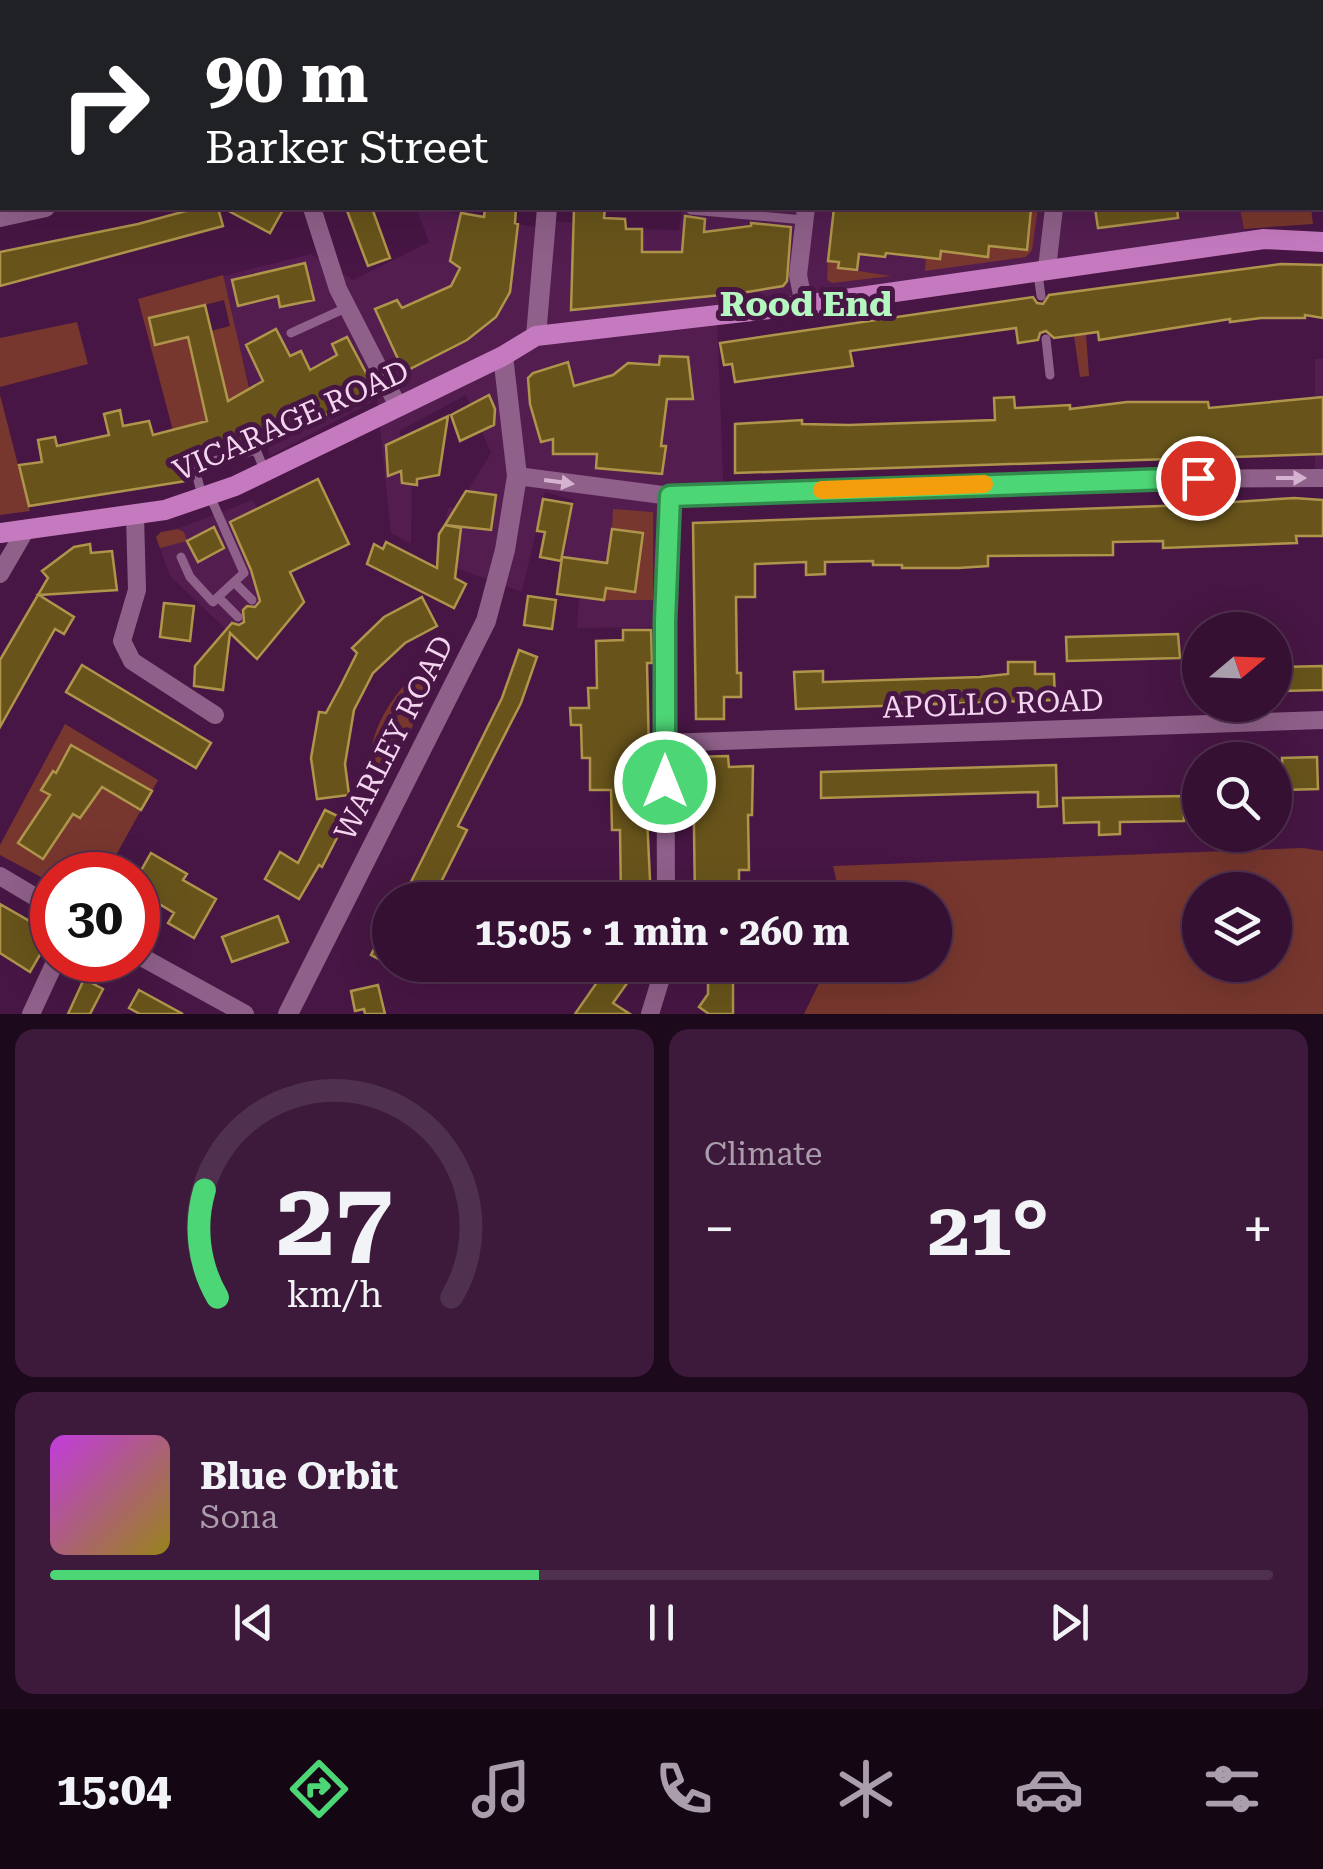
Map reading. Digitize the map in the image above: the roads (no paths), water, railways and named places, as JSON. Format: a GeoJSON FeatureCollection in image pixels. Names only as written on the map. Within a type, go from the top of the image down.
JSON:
{"type":"FeatureCollection","features":[{"type":"Feature","properties":{"kind":"main road"},"geometry":{"type":"LineString","coordinates":[[536,336],[804,305],[1264,239],[1323,242]]}},
{"type":"Feature","properties":{"kind":"main road","name":"VICARAGE ROAD"},"geometry":{"type":"LineString","coordinates":[[0,533],[166,510],[206,496],[265,472],[504,356],[536,336]]}},
{"type":"Feature","properties":{"kind":"street"},"geometry":{"type":"LineString","coordinates":[[0,218],[37,210]]}},
{"type":"Feature","properties":{"kind":"street"},"geometry":{"type":"LineString","coordinates":[[313,210],[338,289],[398,406]]}},
{"type":"Feature","properties":{"kind":"street"},"geometry":{"type":"LineString","coordinates":[[536,336],[547,210]]}},
{"type":"Feature","properties":{"kind":"street"},"geometry":{"type":"LineString","coordinates":[[1043,269],[1054,210]]}},
{"type":"Feature","properties":{"kind":"street"},"geometry":{"type":"LineString","coordinates":[[804,305],[798,275],[805,214]]}},
{"type":"Feature","properties":{"kind":"street","name":"WARLEY ROAD"},"geometry":{"type":"LineString","coordinates":[[288,1014],[486,621],[506,550],[516,476],[504,356]]}},
{"type":"Feature","properties":{"kind":"street"},"geometry":{"type":"LineString","coordinates":[[516,476],[670,496],[1132,479],[1323,478]]}},
{"type":"Feature","properties":{"kind":"street"},"geometry":{"type":"LineString","coordinates":[[666,882],[664,743],[670,496]]}},
{"type":"Feature","properties":{"kind":"street"},"geometry":{"type":"LineString","coordinates":[[135,515],[137,590],[122,640],[126,651],[132,661],[215,715]]}},
{"type":"Feature","properties":{"kind":"street"},"geometry":{"type":"LineString","coordinates":[[0,574],[25,531]]}},
{"type":"Feature","properties":{"kind":"street","name":"APOLLO ROAD"},"geometry":{"type":"LineString","coordinates":[[664,743],[1323,720]]}},
{"type":"Feature","properties":{"kind":"street"},"geometry":{"type":"LineString","coordinates":[[0,876],[30,894]]}},
{"type":"Feature","properties":{"kind":"street"},"geometry":{"type":"LineString","coordinates":[[160,967],[245,1014]]}},
{"type":"Feature","properties":{"kind":"street"},"geometry":{"type":"LineString","coordinates":[[32,1014],[46,982]]}},
{"type":"Feature","properties":{"kind":"street"},"geometry":{"type":"LineString","coordinates":[[650,1014],[660,982]]}},
{"type":"Feature","properties":{"kind":"lane"},"geometry":{"type":"LineString","coordinates":[[691,210],[805,214]]}},
{"type":"Feature","properties":{"kind":"lane"},"geometry":{"type":"LineString","coordinates":[[1040,296],[1043,269]]}},
{"type":"Feature","properties":{"kind":"lane"},"geometry":{"type":"LineString","coordinates":[[291,333],[348,307]]}},
{"type":"Feature","properties":{"kind":"lane"},"geometry":{"type":"LineString","coordinates":[[1046,339],[1050,374]]}},
{"type":"Feature","properties":{"kind":"lane"},"geometry":{"type":"LineString","coordinates":[[181,557],[190,577],[213,602],[244,573],[194,466],[256,450],[265,472]]}},
{"type":"Feature","properties":{"kind":"lane"},"geometry":{"type":"LineString","coordinates":[[234,582],[252,600]]}},
{"type":"Feature","properties":{"kind":"lane"},"geometry":{"type":"LineString","coordinates":[[218,597],[238,616]]}},
{"type":"Feature","properties":{"kind":"district","name":"Rood End"},"geometry":{"type":"Point","coordinates":[806,304]}}]}
